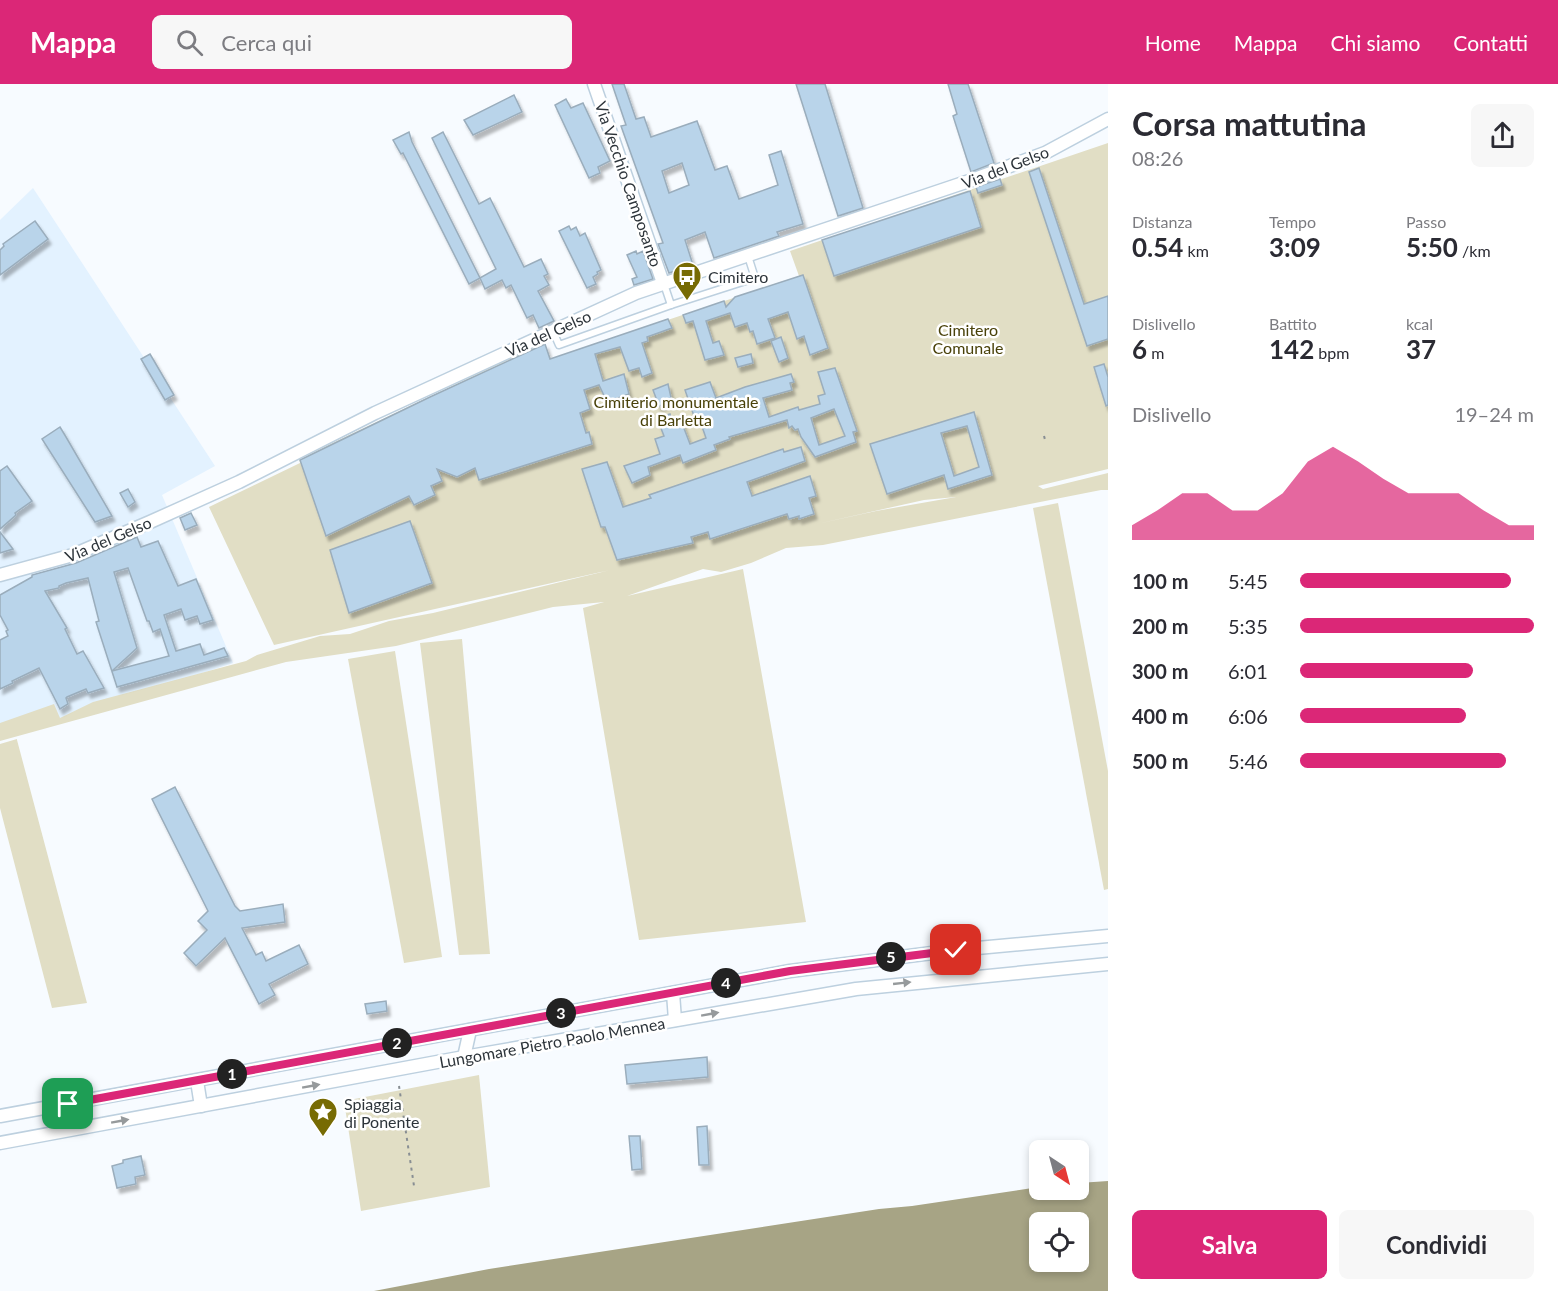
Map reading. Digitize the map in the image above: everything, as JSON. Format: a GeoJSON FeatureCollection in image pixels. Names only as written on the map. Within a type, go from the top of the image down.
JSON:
{"type":"FeatureCollection","features":[{"type":"Feature","properties":{"kind":"street","name":"Via Vecchio Camposanto"},"geometry":{"type":"LineString","coordinates":[[594,84],[663,283]]}},
{"type":"Feature","properties":{"kind":"street","name":"Via del Gelso"},"geometry":{"type":"LineString","coordinates":[[0,575],[84,551],[239,482],[375,413],[636,293],[972,180],[1045,153],[1108,119]]}},
{"type":"Feature","properties":{"kind":"street","name":"Lungomare Pietro Paolo Mennea"},"geometry":{"type":"LineString","coordinates":[[0,1116],[853,962],[1108,936]]}},
{"type":"Feature","properties":{"kind":"street","name":"Lungomare Pietro Paolo Mennea"},"geometry":{"type":"LineString","coordinates":[[0,1143],[464,1057],[856,988],[1108,964]]}},
{"type":"Feature","properties":{"kind":"street"},"geometry":{"type":"LineString","coordinates":[[673,993],[675,1020]]}},
{"type":"Feature","properties":{"kind":"street"},"geometry":{"type":"LineString","coordinates":[[464,1057],[470,1030]]}},
{"type":"Feature","properties":{"kind":"street"},"geometry":{"type":"LineString","coordinates":[[197,1080],[201,1106]]}},
{"type":"Feature","properties":{"kind":"lane"},"geometry":{"type":"LineString","coordinates":[[552,331],[559,345],[755,278],[748,256]]}},
{"type":"Feature","properties":{"kind":"lane"},"geometry":{"type":"LineString","coordinates":[[663,283],[671,305]]}},
{"type":"Feature","properties":{"kind":"path"},"geometry":{"type":"LineString","coordinates":[[1044,436],[1046,443]]}},
{"type":"Feature","properties":{"kind":"path"},"geometry":{"type":"LineString","coordinates":[[399,1086],[414,1186]]}},
{"type":"Feature","properties":{"kind":"shaded area"},"geometry":{"type":"Polygon","coordinates":[[[33,188],[215,466],[162,495],[233,663],[0,740],[0,220],[33,188]]]}},
{"type":"Feature","properties":{"kind":"shaded area"},"geometry":{"type":"Polygon","coordinates":[[[1108,1181],[1108,1291],[374,1291],[489,1269],[879,1209],[1029,1188],[1029,1200],[1089,1200],[1089,1182],[1108,1181]]]}},
{"type":"Feature","properties":{"kind":"green space"},"geometry":{"type":"Polygon","coordinates":[[[1108,143],[1108,469],[1038,486],[1043,489],[1108,473],[1108,490],[823,545],[786,548],[751,563],[721,572],[703,569],[627,596],[743,569],[806,922],[639,940],[583,608],[604,602],[553,607],[396,646],[286,662],[0,741],[0,723],[54,704],[60,718],[93,702],[246,661],[257,655],[320,636],[350,634],[389,621],[433,613],[610,570],[274,645],[209,507],[300,463],[299,459],[544,342],[551,359],[799,276],[790,251],[1108,143]],[[956,497],[924,500],[796,528],[876,511],[956,497]]]}},
{"type":"Feature","properties":{"kind":"green space"},"geometry":{"type":"Polygon","coordinates":[[[1058,503],[1108,771],[1108,889],[1104,890],[1033,508],[1058,503]]]}},
{"type":"Feature","properties":{"kind":"green space"},"geometry":{"type":"Polygon","coordinates":[[[462,639],[490,954],[459,955],[420,643],[462,639]]]}},
{"type":"Feature","properties":{"kind":"green space"},"geometry":{"type":"Polygon","coordinates":[[[395,651],[442,957],[404,963],[348,659],[395,651]]]}},
{"type":"Feature","properties":{"kind":"green space"},"geometry":{"type":"Polygon","coordinates":[[[17,739],[87,1003],[52,1008],[0,808],[0,744],[17,739]]]}},
{"type":"Feature","properties":{"kind":"green space"},"geometry":{"type":"Polygon","coordinates":[[[479,1075],[490,1187],[361,1211],[344,1101],[479,1075]]]}},
{"type":"Feature","properties":{"kind":"building"},"geometry":{"type":"Polygon","coordinates":[[[612,84],[624,84],[636,119],[644,117],[651,137],[697,121],[715,170],[727,166],[739,199],[778,185],[769,155],[781,151],[803,224],[777,232],[779,236],[714,258],[705,232],[685,240],[693,265],[669,273],[658,244],[663,243],[621,126],[626,125],[612,84]],[[682,163],[662,171],[669,193],[689,185],[682,163]]]}},
{"type":"Feature","properties":{"kind":"building"},"geometry":{"type":"Polygon","coordinates":[[[796,84],[825,84],[863,208],[838,216],[796,84]]]}},
{"type":"Feature","properties":{"kind":"building"},"geometry":{"type":"Polygon","coordinates":[[[948,84],[968,84],[994,163],[971,172],[953,116],[957,114],[948,84]]]}},
{"type":"Feature","properties":{"kind":"building"},"geometry":{"type":"Polygon","coordinates":[[[514,95],[522,112],[473,135],[464,120],[514,95]]]}},
{"type":"Feature","properties":{"kind":"building"},"geometry":{"type":"Polygon","coordinates":[[[566,99],[571,108],[583,103],[610,161],[598,167],[600,173],[589,178],[555,105],[566,99]]]}},
{"type":"Feature","properties":{"kind":"building"},"geometry":{"type":"Polygon","coordinates":[[[409,132],[480,278],[469,284],[403,153],[401,154],[393,140],[409,132]]]}},
{"type":"Feature","properties":{"kind":"building"},"geometry":{"type":"Polygon","coordinates":[[[443,132],[479,204],[490,198],[524,267],[541,259],[548,274],[544,276],[549,285],[538,291],[554,321],[539,328],[533,315],[527,318],[511,285],[506,288],[502,280],[485,289],[480,278],[496,269],[432,138],[443,132]]]}},
{"type":"Feature","properties":{"kind":"building"},"geometry":{"type":"Polygon","coordinates":[[[1039,168],[1084,304],[1108,296],[1108,339],[1087,346],[1029,172],[1039,168]]]}},
{"type":"Feature","properties":{"kind":"building"},"geometry":{"type":"Polygon","coordinates":[[[1000,179],[1002,185],[978,193],[976,187],[1000,179]]]}},
{"type":"Feature","properties":{"kind":"building"},"geometry":{"type":"Polygon","coordinates":[[[970,191],[981,227],[834,276],[822,240],[970,191]]]}},
{"type":"Feature","properties":{"kind":"building"},"geometry":{"type":"Polygon","coordinates":[[[35,221],[48,239],[0,275],[0,250],[3,244],[35,221]]]}},
{"type":"Feature","properties":{"kind":"building"},"geometry":{"type":"Polygon","coordinates":[[[569,226],[571,230],[576,227],[580,236],[585,233],[601,270],[593,277],[596,284],[587,288],[559,231],[569,226]]]}},
{"type":"Feature","properties":{"kind":"building"},"geometry":{"type":"Polygon","coordinates":[[[636,251],[637,254],[643,251],[653,279],[634,285],[632,279],[637,277],[627,255],[636,251]]]}},
{"type":"Feature","properties":{"kind":"building"},"geometry":{"type":"Polygon","coordinates":[[[803,275],[828,348],[810,355],[804,336],[797,339],[788,312],[768,319],[775,338],[757,344],[753,331],[750,332],[747,323],[735,327],[730,313],[706,321],[713,343],[719,341],[724,355],[705,360],[693,321],[686,323],[683,315],[724,301],[726,307],[735,297],[803,275]]]}},
{"type":"Feature","properties":{"kind":"building"},"geometry":{"type":"Polygon","coordinates":[[[668,319],[672,328],[647,337],[648,341],[642,343],[652,373],[642,377],[639,368],[629,371],[620,347],[595,354],[603,381],[624,374],[629,394],[607,402],[599,385],[584,390],[590,409],[580,413],[592,444],[479,480],[475,468],[457,477],[437,469],[442,481],[431,486],[435,495],[414,505],[409,496],[326,536],[300,460],[545,344],[550,359],[668,319]]]}},
{"type":"Feature","properties":{"kind":"building"},"geometry":{"type":"Polygon","coordinates":[[[781,337],[788,358],[779,362],[771,341],[781,337]]]}},
{"type":"Feature","properties":{"kind":"building"},"geometry":{"type":"Polygon","coordinates":[[[150,354],[174,395],[165,400],[141,359],[150,354]]]}},
{"type":"Feature","properties":{"kind":"building"},"geometry":{"type":"Polygon","coordinates":[[[751,354],[753,363],[738,367],[735,358],[751,354]]]}},
{"type":"Feature","properties":{"kind":"building"},"geometry":{"type":"Polygon","coordinates":[[[1104,364],[1108,377],[1108,405],[1106,406],[1094,367],[1104,364]]]}},
{"type":"Feature","properties":{"kind":"building"},"geometry":{"type":"Polygon","coordinates":[[[835,368],[857,431],[853,432],[856,442],[815,457],[798,429],[795,430],[792,426],[789,428],[787,420],[729,437],[730,439],[714,445],[716,450],[683,463],[680,455],[648,467],[650,475],[632,483],[624,466],[660,454],[655,439],[664,436],[657,418],[670,414],[672,421],[680,418],[690,444],[706,438],[698,415],[694,416],[685,390],[710,382],[716,398],[791,374],[794,382],[790,383],[792,390],[763,398],[769,417],[798,407],[799,410],[820,404],[818,396],[825,394],[818,372],[835,368]],[[834,409],[811,418],[819,445],[845,436],[834,409]]]}},
{"type":"Feature","properties":{"kind":"building"},"geometry":{"type":"Polygon","coordinates":[[[668,384],[672,402],[659,406],[653,390],[668,384]]]}},
{"type":"Feature","properties":{"kind":"building"},"geometry":{"type":"Polygon","coordinates":[[[974,412],[992,475],[948,489],[944,475],[887,494],[870,444],[974,412]],[[967,426],[941,433],[954,476],[979,467],[967,426]]]}},
{"type":"Feature","properties":{"kind":"building"},"geometry":{"type":"Polygon","coordinates":[[[60,427],[112,516],[95,522],[42,439],[60,427]]]}},
{"type":"Feature","properties":{"kind":"building"},"geometry":{"type":"Polygon","coordinates":[[[801,447],[805,461],[747,482],[752,496],[810,476],[816,496],[809,498],[814,514],[799,519],[799,516],[789,519],[787,514],[710,539],[708,532],[691,537],[693,543],[617,560],[605,527],[601,527],[582,469],[607,462],[623,507],[651,498],[649,495],[783,449],[784,452],[801,447]]]}},
{"type":"Feature","properties":{"kind":"building"},"geometry":{"type":"Polygon","coordinates":[[[7,466],[32,501],[15,513],[16,515],[0,529],[0,471],[7,466]]]}},
{"type":"Feature","properties":{"kind":"building"},"geometry":{"type":"Polygon","coordinates":[[[128,489],[135,502],[128,507],[120,493],[128,489]]]}},
{"type":"Feature","properties":{"kind":"building"},"geometry":{"type":"Polygon","coordinates":[[[191,513],[197,525],[185,530],[180,518],[191,513]]]}},
{"type":"Feature","properties":{"kind":"building"},"geometry":{"type":"Polygon","coordinates":[[[410,521],[432,583],[349,613],[330,550],[410,521]]]}},
{"type":"Feature","properties":{"kind":"building"},"geometry":{"type":"Polygon","coordinates":[[[0,532],[13,549],[0,553],[0,532]]]}},
{"type":"Feature","properties":{"kind":"building"},"geometry":{"type":"Polygon","coordinates":[[[137,537],[141,547],[158,541],[178,586],[196,579],[213,620],[200,624],[197,616],[185,620],[181,609],[164,615],[176,651],[200,644],[204,655],[224,648],[228,656],[117,687],[96,622],[99,621],[88,578],[45,591],[67,628],[65,629],[77,654],[83,651],[104,688],[88,693],[86,689],[67,697],[68,704],[60,709],[39,668],[0,689],[0,640],[8,636],[6,631],[8,630],[0,615],[0,595],[32,575],[76,563],[137,537]],[[128,568],[114,572],[137,648],[112,671],[169,656],[160,629],[153,632],[128,568]]]}},
{"type":"Feature","properties":{"kind":"building"},"geometry":{"type":"Polygon","coordinates":[[[175,787],[235,906],[240,911],[283,904],[285,922],[242,928],[256,955],[262,952],[266,961],[299,945],[308,964],[269,984],[275,995],[259,1004],[225,938],[196,966],[184,953],[207,930],[198,921],[208,911],[152,799],[175,787]]]}},
{"type":"Feature","properties":{"kind":"building"},"geometry":{"type":"Polygon","coordinates":[[[386,1001],[387,1011],[367,1014],[365,1004],[386,1001]]]}},
{"type":"Feature","properties":{"kind":"building"},"geometry":{"type":"Polygon","coordinates":[[[707,1057],[708,1077],[627,1084],[625,1065],[707,1057]]]}},
{"type":"Feature","properties":{"kind":"building"},"geometry":{"type":"Polygon","coordinates":[[[707,1126],[709,1165],[699,1165],[697,1127],[707,1126]]]}},
{"type":"Feature","properties":{"kind":"building"},"geometry":{"type":"Polygon","coordinates":[[[629,1136],[640,1136],[642,1169],[632,1170],[629,1136]]]}},
{"type":"Feature","properties":{"kind":"building"},"geometry":{"type":"Polygon","coordinates":[[[141,1156],[145,1175],[135,1177],[136,1184],[117,1188],[112,1166],[123,1163],[123,1160],[141,1156]]]}},
{"type":"Feature","properties":{"kind":"place","name":"Cimitero"},"geometry":{"type":"Point","coordinates":[687,302]}},
{"type":"Feature","properties":{"kind":"place","name":"Spiaggia di Ponente"},"geometry":{"type":"Point","coordinates":[323,1138]}},
{"type":"Feature","properties":{"kind":"route"},"geometry":{"type":"LineString","coordinates":[[68,1104],[790,971],[956,950]]}},
{"type":"Feature","properties":{"kind":"park label","name":"Cimitero Comunale"},"geometry":{"type":"Point","coordinates":[968,338]}},
{"type":"Feature","properties":{"kind":"park label","name":"Cimiterio monumentale di Barletta"},"geometry":{"type":"Point","coordinates":[676,410]}}]}
